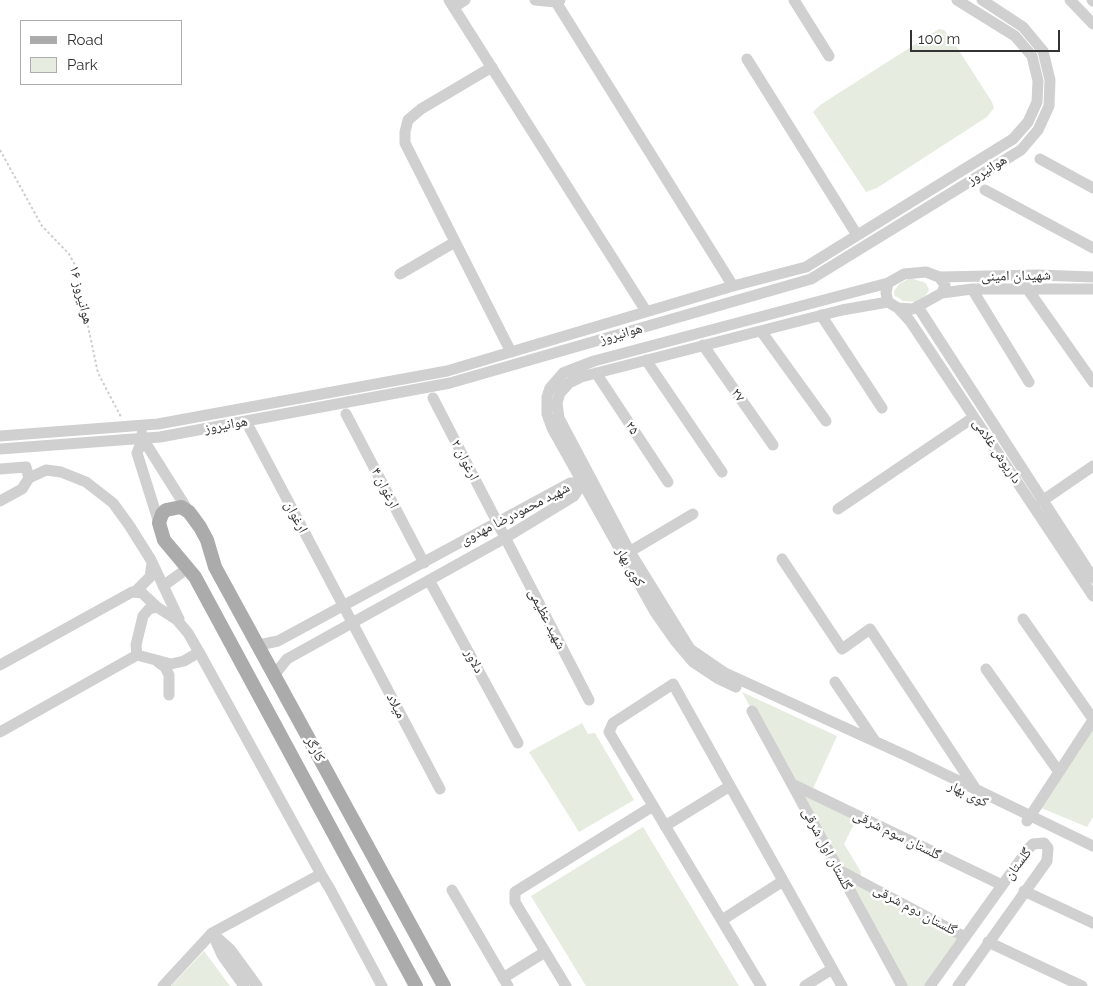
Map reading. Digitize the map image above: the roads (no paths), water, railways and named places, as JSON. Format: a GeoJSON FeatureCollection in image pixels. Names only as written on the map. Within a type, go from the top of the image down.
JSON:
{"type":"FeatureCollection","features":[{"type":"Feature","properties":{"kind":"main road"},"geometry":{"type":"LineString","coordinates":[[159,524],[162,514],[166,510],[181,507],[189,512]]}},
{"type":"Feature","properties":{"kind":"main road","name":"کارگر"},"geometry":{"type":"LineString","coordinates":[[189,512],[207,540],[215,567],[444,986]]}},
{"type":"Feature","properties":{"kind":"main road","name":"کارگر"},"geometry":{"type":"LineString","coordinates":[[159,524],[164,540],[188,568],[416,986]]}},
{"type":"Feature","properties":{"kind":"street"},"geometry":{"type":"LineString","coordinates":[[465,0],[452,4],[646,311]]}},
{"type":"Feature","properties":{"kind":"street"},"geometry":{"type":"LineString","coordinates":[[534,0],[558,1],[733,286]]}},
{"type":"Feature","properties":{"kind":"street"},"geometry":{"type":"LineString","coordinates":[[794,0],[829,56]]}},
{"type":"Feature","properties":{"kind":"street","name":"هوانیروز"},"geometry":{"type":"LineString","coordinates":[[0,436],[158,424],[448,371],[646,311],[806,267],[1013,139],[1028,122],[1037,102],[1038,80],[1032,56],[1015,36],[957,0]]}},
{"type":"Feature","properties":{"kind":"street","name":"هوانیروز"},"geometry":{"type":"LineString","coordinates":[[0,449],[143,439],[417,390],[450,383],[811,279],[1021,150],[1038,130],[1049,106],[1050,80],[1043,51],[1023,27],[982,0]]}},
{"type":"Feature","properties":{"kind":"street"},"geometry":{"type":"LineString","coordinates":[[1070,0],[1093,24]]}},
{"type":"Feature","properties":{"kind":"street"},"geometry":{"type":"LineString","coordinates":[[747,59],[857,235]]}},
{"type":"Feature","properties":{"kind":"street"},"geometry":{"type":"LineString","coordinates":[[492,67],[420,109],[408,120],[405,143],[510,352]]}},
{"type":"Feature","properties":{"kind":"street"},"geometry":{"type":"LineString","coordinates":[[1040,159],[1093,188]]}},
{"type":"Feature","properties":{"kind":"street"},"geometry":{"type":"LineString","coordinates":[[943,182],[950,193]]}},
{"type":"Feature","properties":{"kind":"street"},"geometry":{"type":"LineString","coordinates":[[984,190],[1093,248]]}},
{"type":"Feature","properties":{"kind":"street"},"geometry":{"type":"LineString","coordinates":[[400,274],[455,242]]}},
{"type":"Feature","properties":{"kind":"street","name":"کوی بهار"},"geometry":{"type":"LineString","coordinates":[[939,277],[926,272],[912,272],[904,274],[888,283],[594,361],[563,373],[550,388],[547,397],[547,414],[555,434],[587,483],[627,554],[655,612],[676,642],[704,670],[975,793]]}},
{"type":"Feature","properties":{"kind":"street","name":"شهیدان امینی"},"geometry":{"type":"LineString","coordinates":[[939,277],[1038,274],[1093,277]]}},
{"type":"Feature","properties":{"kind":"street"},"geometry":{"type":"LineString","coordinates":[[939,277],[945,285],[942,293]]}},
{"type":"Feature","properties":{"kind":"street"},"geometry":{"type":"LineString","coordinates":[[888,283],[886,292],[893,305]]}},
{"type":"Feature","properties":{"kind":"street"},"geometry":{"type":"LineString","coordinates":[[1026,287],[1093,382]]}},
{"type":"Feature","properties":{"kind":"street","name":"شهیدان امینی"},"geometry":{"type":"LineString","coordinates":[[942,293],[972,289],[1026,287],[1093,289]]}},
{"type":"Feature","properties":{"kind":"street"},"geometry":{"type":"LineString","coordinates":[[972,289],[1029,382]]}},
{"type":"Feature","properties":{"kind":"street","name":"کوی بهار"},"geometry":{"type":"LineString","coordinates":[[587,483],[559,418],[557,402],[560,393],[570,383],[596,373],[821,315],[893,305],[908,310],[918,307],[942,293]]}},
{"type":"Feature","properties":{"kind":"street"},"geometry":{"type":"LineString","coordinates":[[686,300],[690,314]]}},
{"type":"Feature","properties":{"kind":"street","name":"داریوش غلامی"},"geometry":{"type":"LineString","coordinates":[[893,305],[910,321],[1093,596]]}},
{"type":"Feature","properties":{"kind":"street","name":"داریوش غلامی"},"geometry":{"type":"LineString","coordinates":[[918,307],[1093,578]]}},
{"type":"Feature","properties":{"kind":"street"},"geometry":{"type":"LineString","coordinates":[[821,315],[882,408]]}},
{"type":"Feature","properties":{"kind":"street"},"geometry":{"type":"LineString","coordinates":[[761,330],[826,421]]}},
{"type":"Feature","properties":{"kind":"street"},"geometry":{"type":"LineString","coordinates":[[554,339],[557,352]]}},
{"type":"Feature","properties":{"kind":"street","name":"۲۷"},"geometry":{"type":"LineString","coordinates":[[703,346],[773,445]]}},
{"type":"Feature","properties":{"kind":"street"},"geometry":{"type":"LineString","coordinates":[[646,360],[722,472]]}},
{"type":"Feature","properties":{"kind":"street","name":"۲۵"},"geometry":{"type":"LineString","coordinates":[[596,373],[668,482]]}},
{"type":"Feature","properties":{"kind":"street"},"geometry":{"type":"LineString","coordinates":[[416,377],[417,390]]}},
{"type":"Feature","properties":{"kind":"street","name":"ارغوان ۲"},"geometry":{"type":"LineString","coordinates":[[433,398],[505,538]]}},
{"type":"Feature","properties":{"kind":"street","name":"ارغوان ۴"},"geometry":{"type":"LineString","coordinates":[[346,414],[424,563]]}},
{"type":"Feature","properties":{"kind":"street"},"geometry":{"type":"LineString","coordinates":[[838,508],[974,417]]}},
{"type":"Feature","properties":{"kind":"street"},"geometry":{"type":"LineString","coordinates":[[140,425],[143,439],[189,512]]}},
{"type":"Feature","properties":{"kind":"street","name":"ارغوان"},"geometry":{"type":"LineString","coordinates":[[250,428],[352,622]]}},
{"type":"Feature","properties":{"kind":"street"},"geometry":{"type":"LineString","coordinates":[[143,439],[137,453],[159,524]]}},
{"type":"Feature","properties":{"kind":"street"},"geometry":{"type":"LineString","coordinates":[[0,469],[28,472],[46,470],[61,472],[86,482],[106,497],[119,510],[152,563],[186,631],[382,986]]}},
{"type":"Feature","properties":{"kind":"street"},"geometry":{"type":"LineString","coordinates":[[0,501],[22,489],[28,472]]}},
{"type":"Feature","properties":{"kind":"street"},"geometry":{"type":"LineString","coordinates":[[1042,501],[1091,472]]}},
{"type":"Feature","properties":{"kind":"street","name":"شهید محمودرضا مهدوی"},"geometry":{"type":"LineString","coordinates":[[259,645],[278,641],[570,483],[587,483]]}},
{"type":"Feature","properties":{"kind":"street","name":"شهید محمودرضا مهدوی"},"geometry":{"type":"LineString","coordinates":[[275,674],[287,660],[505,538],[574,496],[587,483]]}},
{"type":"Feature","properties":{"kind":"street"},"geometry":{"type":"LineString","coordinates":[[627,554],[693,514]]}},
{"type":"Feature","properties":{"kind":"street","name":"شهید عظیمی"},"geometry":{"type":"LineString","coordinates":[[505,538],[589,700]]}},
{"type":"Feature","properties":{"kind":"street","name":"کوی بهار"},"geometry":{"type":"LineString","coordinates":[[627,554],[690,649],[725,673],[876,742],[1093,854]]}},
{"type":"Feature","properties":{"kind":"street"},"geometry":{"type":"LineString","coordinates":[[782,559],[842,649],[870,629],[975,793]]}},
{"type":"Feature","properties":{"kind":"street"},"geometry":{"type":"LineString","coordinates":[[0,665],[136,591],[150,576],[152,563]]}},
{"type":"Feature","properties":{"kind":"street"},"geometry":{"type":"LineString","coordinates":[[163,586],[188,568]]}},
{"type":"Feature","properties":{"kind":"street","name":"دلاور"},"geometry":{"type":"LineString","coordinates":[[430,580],[518,743]]}},
{"type":"Feature","properties":{"kind":"street"},"geometry":{"type":"LineString","coordinates":[[136,591],[146,595],[157,607],[167,611],[186,631]]}},
{"type":"Feature","properties":{"kind":"street"},"geometry":{"type":"LineString","coordinates":[[137,654],[136,644],[141,621],[149,609],[157,607]]}},
{"type":"Feature","properties":{"kind":"street"},"geometry":{"type":"LineString","coordinates":[[1023,619],[1093,720],[1028,819]]}},
{"type":"Feature","properties":{"kind":"street","name":"میلاد"},"geometry":{"type":"LineString","coordinates":[[352,622],[440,789]]}},
{"type":"Feature","properties":{"kind":"street"},"geometry":{"type":"LineString","coordinates":[[158,662],[177,663],[199,652]]}},
{"type":"Feature","properties":{"kind":"street"},"geometry":{"type":"LineString","coordinates":[[137,654],[158,662],[165,667],[169,675],[169,695]]}},
{"type":"Feature","properties":{"kind":"street"},"geometry":{"type":"LineString","coordinates":[[0,732],[137,654]]}},
{"type":"Feature","properties":{"kind":"street"},"geometry":{"type":"LineString","coordinates":[[986,669],[1059,772]]}},
{"type":"Feature","properties":{"kind":"street"},"geometry":{"type":"LineString","coordinates":[[835,682],[876,742]]}},
{"type":"Feature","properties":{"kind":"street"},"geometry":{"type":"LineString","coordinates":[[761,986],[611,735],[609,728],[613,723],[673,684],[842,986]]}},
{"type":"Feature","properties":{"kind":"street","name":"گلستان اول شرقی"},"geometry":{"type":"LineString","coordinates":[[752,711],[902,986]]}},
{"type":"Feature","properties":{"kind":"street","name":"گلستان سوم شرقی"},"geometry":{"type":"LineString","coordinates":[[792,784],[1002,885]]}},
{"type":"Feature","properties":{"kind":"street"},"geometry":{"type":"LineString","coordinates":[[665,826],[730,786]]}},
{"type":"Feature","properties":{"kind":"street"},"geometry":{"type":"LineString","coordinates":[[566,986],[515,902],[515,892],[653,806]]}},
{"type":"Feature","properties":{"kind":"street","name":"کوی بهار"},"geometry":{"type":"LineString","coordinates":[[1028,819],[1093,846]]}},
{"type":"Feature","properties":{"kind":"street","name":"گلستان"},"geometry":{"type":"LineString","coordinates":[[930,986],[1033,844],[1044,843],[1048,848],[1047,861],[958,986]]}},
{"type":"Feature","properties":{"kind":"street","name":"گلستان دوم شرقی"},"geometry":{"type":"LineString","coordinates":[[838,870],[965,937]]}},
{"type":"Feature","properties":{"kind":"street"},"geometry":{"type":"LineString","coordinates":[[163,986],[212,933],[321,874]]}},
{"type":"Feature","properties":{"kind":"street"},"geometry":{"type":"LineString","coordinates":[[722,920],[784,881]]}},
{"type":"Feature","properties":{"kind":"street"},"geometry":{"type":"LineString","coordinates":[[452,890],[506,982],[546,952]]}},
{"type":"Feature","properties":{"kind":"street"},"geometry":{"type":"LineString","coordinates":[[1024,891],[1093,923]]}},
{"type":"Feature","properties":{"kind":"street"},"geometry":{"type":"LineString","coordinates":[[212,933],[222,955],[244,986]]}},
{"type":"Feature","properties":{"kind":"street"},"geometry":{"type":"LineString","coordinates":[[212,933],[230,949],[257,986]]}},
{"type":"Feature","properties":{"kind":"street"},"geometry":{"type":"LineString","coordinates":[[988,942],[1082,986]]}},
{"type":"Feature","properties":{"kind":"street"},"geometry":{"type":"LineString","coordinates":[[805,986],[832,969]]}}]}
